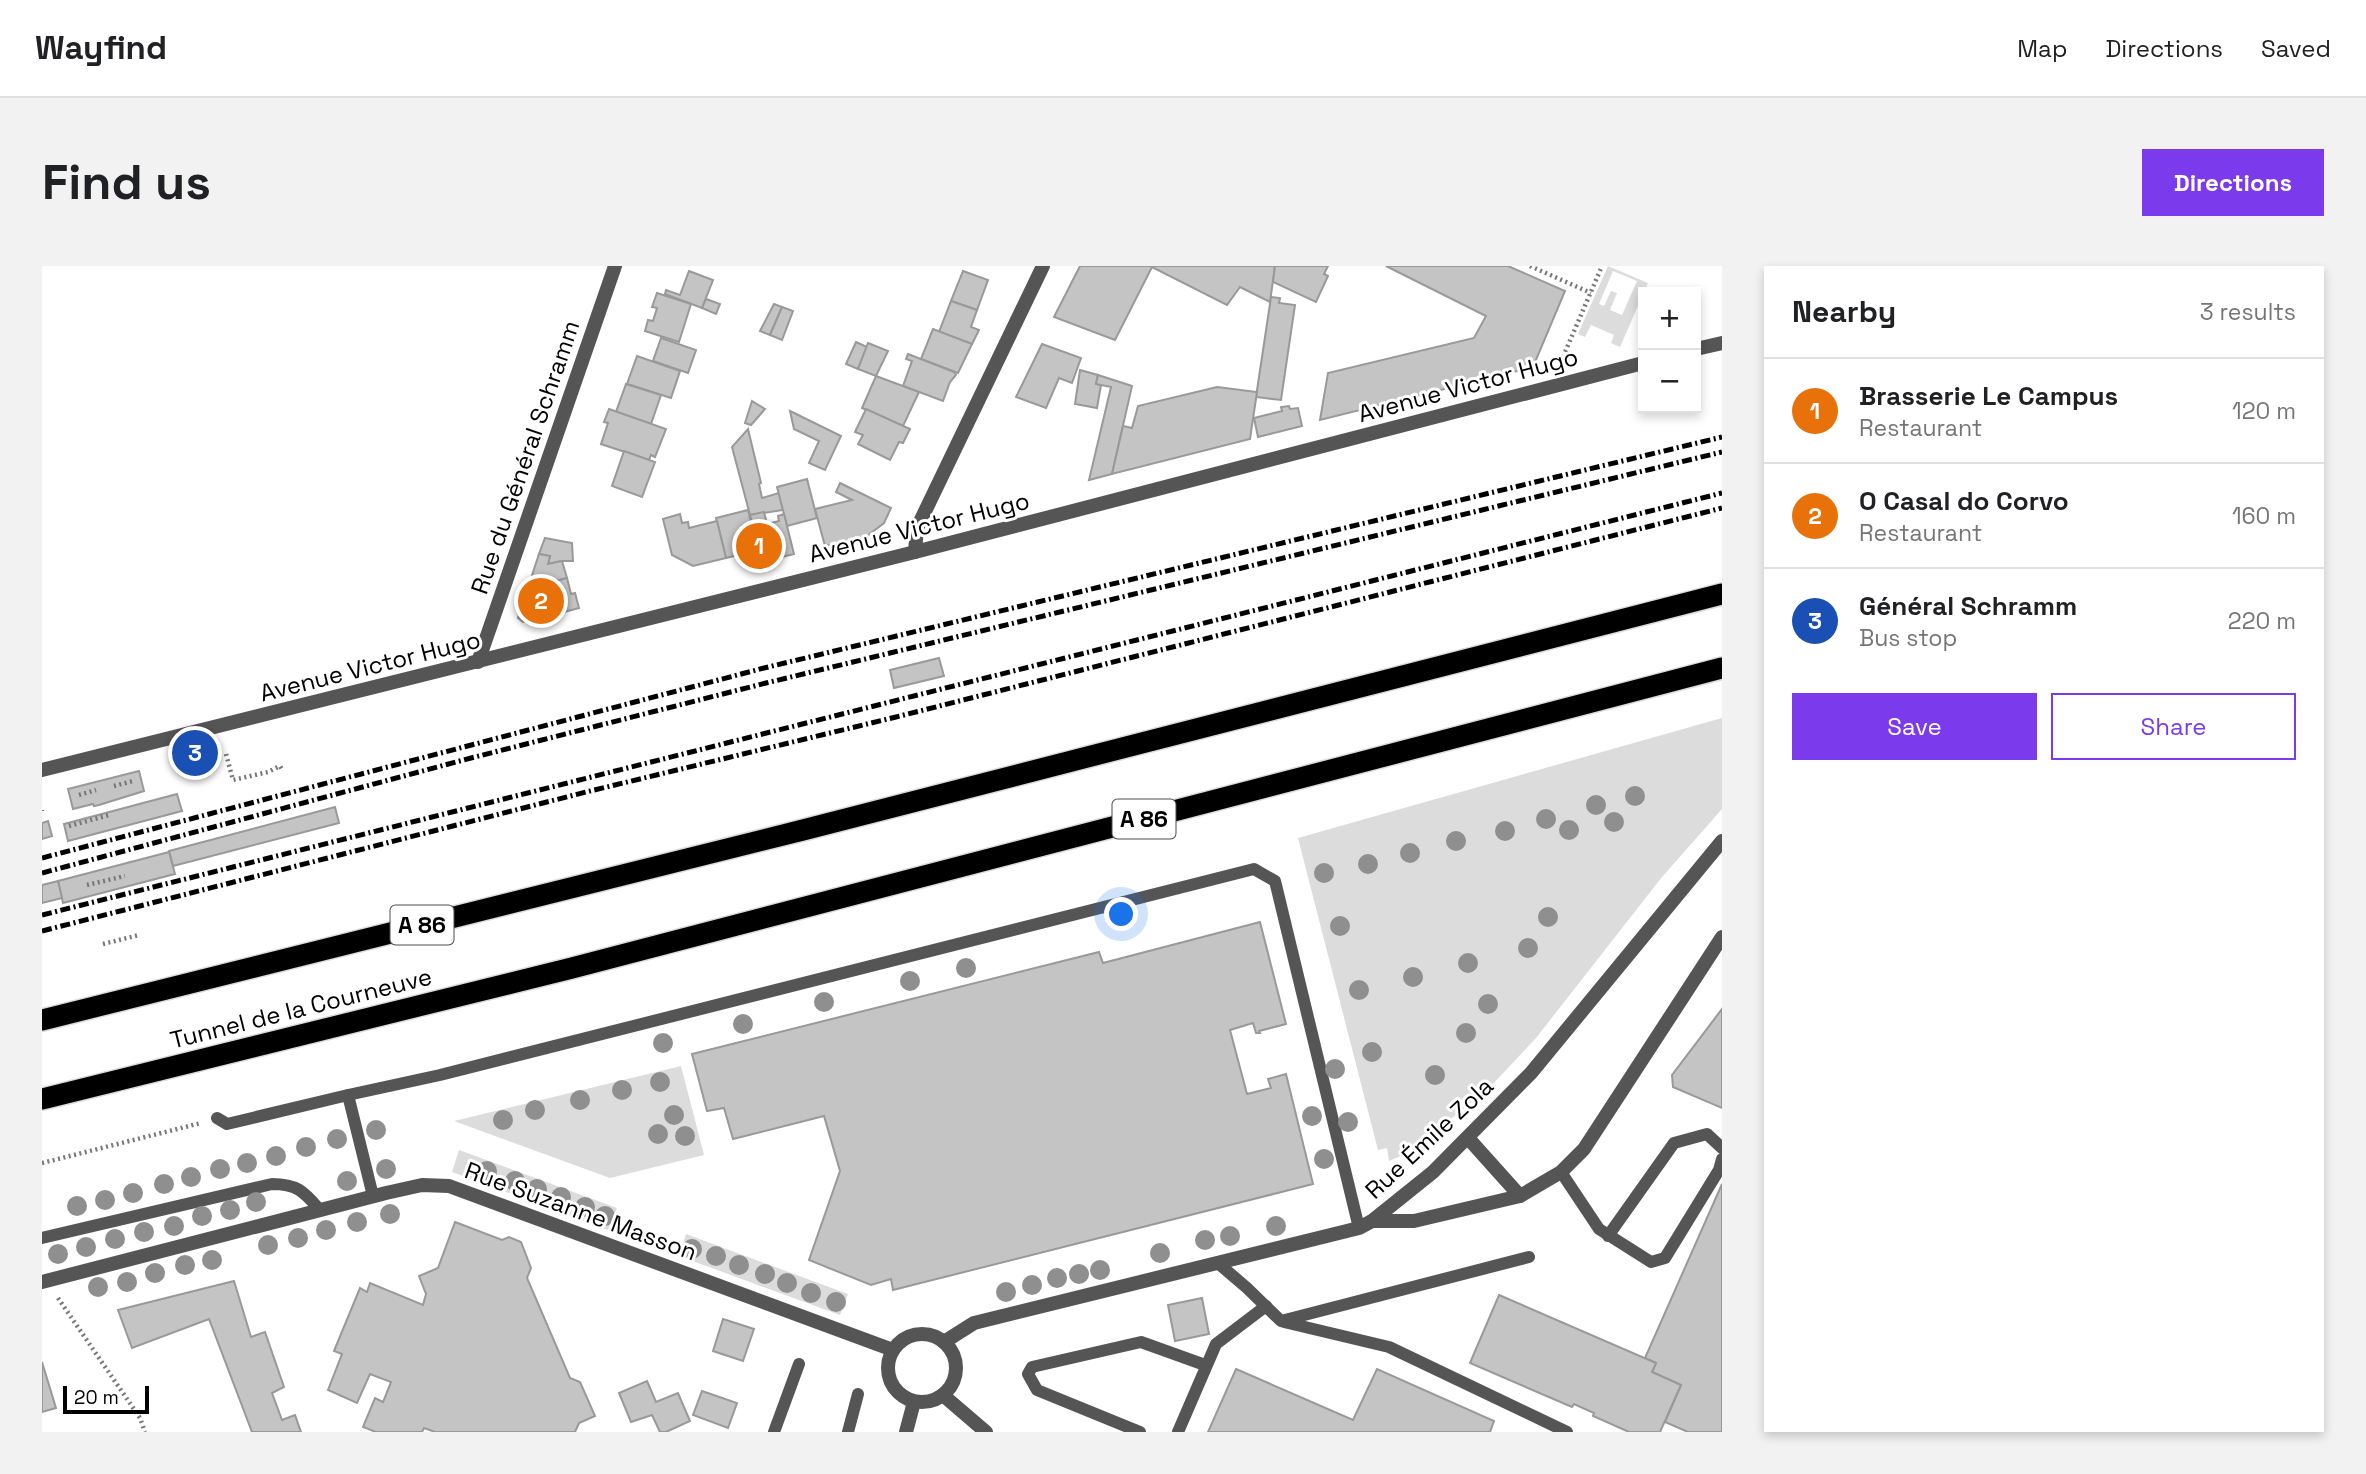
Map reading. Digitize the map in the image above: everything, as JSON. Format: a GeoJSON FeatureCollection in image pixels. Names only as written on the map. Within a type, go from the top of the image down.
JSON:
{"type":"FeatureCollection","features":[{"type":"Feature","properties":{"kind":"highway","name":"A 86"},"geometry":{"type":"LineString","coordinates":[[42,1020],[803,831],[1722,594]]}},
{"type":"Feature","properties":{"kind":"highway","name":"Tunnel de la Courneuve"},"geometry":{"type":"LineString","coordinates":[[42,1098],[572,968],[1722,668]]}},
{"type":"Feature","properties":{"kind":"street","name":"Rue du Général Schramm"},"geometry":{"type":"LineString","coordinates":[[478,662],[615,266]]}},
{"type":"Feature","properties":{"kind":"street"},"geometry":{"type":"LineString","coordinates":[[915,552],[916,528],[1042,266]]}},
{"type":"Feature","properties":{"kind":"street"},"geometry":{"type":"LineString","coordinates":[[1701,348],[1722,342]]}},
{"type":"Feature","properties":{"kind":"street","name":"Avenue Victor Hugo"},"geometry":{"type":"LineString","coordinates":[[42,770],[915,552],[1638,364]]}},
{"type":"Feature","properties":{"kind":"street","name":"Rue Émile Zola"},"geometry":{"type":"LineString","coordinates":[[944,1342],[974,1323],[1219,1264],[1359,1228],[1373,1221],[1433,1172],[1531,1073],[1722,841]]}},
{"type":"Feature","properties":{"kind":"street"},"geometry":{"type":"LineString","coordinates":[[1373,1221],[1415,1221],[1520,1196],[1561,1172],[1584,1149],[1722,937]]}},
{"type":"Feature","properties":{"kind":"street"},"geometry":{"type":"LineString","coordinates":[[1468,1138],[1520,1196]]}},
{"type":"Feature","properties":{"kind":"street","name":"Rue Suzanne Masson"},"geometry":{"type":"LineString","coordinates":[[42,1282],[373,1196],[422,1185],[449,1186],[893,1350]]}},
{"type":"Feature","properties":{"kind":"street"},"geometry":{"type":"LineString","coordinates":[[922,1334],[934,1336],[944,1342],[951,1349],[957,1369],[951,1388],[944,1396],[924,1403],[904,1398],[890,1381],[888,1360],[893,1350],[901,1341],[922,1334]]}},
{"type":"Feature","properties":{"kind":"street"},"geometry":{"type":"LineString","coordinates":[[944,1396],[986,1432]]}},
{"type":"Feature","properties":{"kind":"street"},"geometry":{"type":"LineString","coordinates":[[906,1432],[914,1402]]}},
{"type":"Feature","properties":{"kind":"lane"},"geometry":{"type":"LineString","coordinates":[[217,1118],[227,1124],[453,1072],[1254,869],[1275,881],[1359,1228]]}},
{"type":"Feature","properties":{"kind":"lane"},"geometry":{"type":"LineString","coordinates":[[348,1095],[373,1196]]}},
{"type":"Feature","properties":{"kind":"lane"},"geometry":{"type":"LineString","coordinates":[[1608,1236],[1674,1143],[1707,1135],[1722,1148]]}},
{"type":"Feature","properties":{"kind":"lane"},"geometry":{"type":"LineString","coordinates":[[1561,1172],[1599,1229],[1651,1262],[1665,1258],[1719,1170],[1722,1159]]}},
{"type":"Feature","properties":{"kind":"lane"},"geometry":{"type":"LineString","coordinates":[[42,1237],[272,1185],[289,1185],[305,1192],[320,1210]]}},
{"type":"Feature","properties":{"kind":"lane"},"geometry":{"type":"LineString","coordinates":[[1281,1321],[1529,1257]]}},
{"type":"Feature","properties":{"kind":"lane"},"geometry":{"type":"LineString","coordinates":[[1219,1264],[1281,1321],[1389,1347],[1567,1432]]}},
{"type":"Feature","properties":{"kind":"lane"},"geometry":{"type":"LineString","coordinates":[[1178,1432],[1216,1344],[1266,1306]]}},
{"type":"Feature","properties":{"kind":"lane"},"geometry":{"type":"LineString","coordinates":[[1140,1432],[1037,1390],[1028,1374],[1032,1367],[1141,1342],[1205,1365]]}},
{"type":"Feature","properties":{"kind":"lane"},"geometry":{"type":"LineString","coordinates":[[774,1432],[799,1364]]}},
{"type":"Feature","properties":{"kind":"lane"},"geometry":{"type":"LineString","coordinates":[[848,1432],[858,1394]]}},
{"type":"Feature","properties":{"kind":"path"},"geometry":{"type":"LineString","coordinates":[[1530,266],[1591,293]]}},
{"type":"Feature","properties":{"kind":"path"},"geometry":{"type":"LineString","coordinates":[[1571,382],[1563,357],[1602,266]]}},
{"type":"Feature","properties":{"kind":"path"},"geometry":{"type":"LineString","coordinates":[[226,754],[233,780],[268,772],[280,766],[283,772]]}},
{"type":"Feature","properties":{"kind":"path"},"geometry":{"type":"LineString","coordinates":[[114,786],[133,781]]}},
{"type":"Feature","properties":{"kind":"path"},"geometry":{"type":"LineString","coordinates":[[79,795],[96,790]]}},
{"type":"Feature","properties":{"kind":"path"},"geometry":{"type":"LineString","coordinates":[[69,826],[109,815]]}},
{"type":"Feature","properties":{"kind":"path"},"geometry":{"type":"LineString","coordinates":[[87,885],[125,876]]}},
{"type":"Feature","properties":{"kind":"path"},"geometry":{"type":"LineString","coordinates":[[103,944],[139,935]]}},
{"type":"Feature","properties":{"kind":"path"},"geometry":{"type":"LineString","coordinates":[[42,1163],[217,1118]]}},
{"type":"Feature","properties":{"kind":"path"},"geometry":{"type":"LineString","coordinates":[[54,1293],[139,1418],[145,1432]]}},
{"type":"Feature","properties":{"kind":"shaded area"},"geometry":{"type":"Polygon","coordinates":[[[1608,266],[1648,283],[1646,287],[1638,287],[1638,306],[1620,347],[1611,343],[1614,335],[1591,325],[1585,337],[1578,334],[1608,266]],[[1613,271],[1599,304],[1604,306],[1611,291],[1617,293],[1610,310],[1622,315],[1637,281],[1613,271]]]}},
{"type":"Feature","properties":{"kind":"shaded area"},"geometry":{"type":"Polygon","coordinates":[[[1722,718],[1722,809],[1662,877],[1536,1038],[1490,1087],[1412,1151],[1389,1161],[1387,1148],[1378,1150],[1298,838],[1722,718]]]}},
{"type":"Feature","properties":{"kind":"shaded area"},"geometry":{"type":"Polygon","coordinates":[[[681,1066],[704,1155],[610,1178],[454,1121],[681,1066]]]}},
{"type":"Feature","properties":{"kind":"shaded area"},"geometry":{"type":"Polygon","coordinates":[[[459,1150],[617,1208],[608,1230],[452,1172],[459,1150]]]}},
{"type":"Feature","properties":{"kind":"shaded area"},"geometry":{"type":"Polygon","coordinates":[[[686,1234],[848,1294],[840,1315],[679,1256],[686,1234]]]}},
{"type":"Feature","properties":{"kind":"building"},"geometry":{"type":"Polygon","coordinates":[[[1080,266],[1275,266],[1270,302],[1240,287],[1227,305],[1152,267],[1115,340],[1054,317],[1080,266]]]}},
{"type":"Feature","properties":{"kind":"building"},"geometry":{"type":"Polygon","coordinates":[[[1275,266],[1328,266],[1324,274],[1328,276],[1316,302],[1273,282],[1275,266]]]}},
{"type":"Feature","properties":{"kind":"building"},"geometry":{"type":"Polygon","coordinates":[[[1386,266],[1508,266],[1565,291],[1533,367],[1320,420],[1328,373],[1474,338],[1486,316],[1386,266]]]}},
{"type":"Feature","properties":{"kind":"building"},"geometry":{"type":"Polygon","coordinates":[[[689,271],[713,280],[702,308],[665,294],[666,290],[680,295],[689,271]]]}},
{"type":"Feature","properties":{"kind":"building"},"geometry":{"type":"Polygon","coordinates":[[[963,271],[988,280],[977,310],[951,301],[963,271]]]}},
{"type":"Feature","properties":{"kind":"building"},"geometry":{"type":"Polygon","coordinates":[[[657,293],[691,304],[679,342],[645,331],[648,320],[653,321],[657,308],[652,307],[657,293]]]}},
{"type":"Feature","properties":{"kind":"building"},"geometry":{"type":"Polygon","coordinates":[[[1271,297],[1280,298],[1279,303],[1295,305],[1281,400],[1256,397],[1271,297]]]}},
{"type":"Feature","properties":{"kind":"building"},"geometry":{"type":"Polygon","coordinates":[[[706,299],[720,304],[716,314],[702,308],[706,299]]]}},
{"type":"Feature","properties":{"kind":"building"},"geometry":{"type":"Polygon","coordinates":[[[951,301],[977,310],[971,327],[979,330],[972,344],[939,332],[951,301]]]}},
{"type":"Feature","properties":{"kind":"building"},"geometry":{"type":"Polygon","coordinates":[[[774,304],[782,307],[770,335],[760,331],[774,304]]]}},
{"type":"Feature","properties":{"kind":"building"},"geometry":{"type":"Polygon","coordinates":[[[782,307],[793,311],[782,340],[770,335],[782,307]]]}},
{"type":"Feature","properties":{"kind":"building"},"geometry":{"type":"Polygon","coordinates":[[[933,329],[972,344],[958,373],[921,359],[933,329]]]}},
{"type":"Feature","properties":{"kind":"building"},"geometry":{"type":"Polygon","coordinates":[[[661,338],[696,350],[688,373],[653,361],[661,338]]]}},
{"type":"Feature","properties":{"kind":"building"},"geometry":{"type":"Polygon","coordinates":[[[856,342],[867,347],[858,369],[846,364],[856,342]]]}},
{"type":"Feature","properties":{"kind":"building"},"geometry":{"type":"Polygon","coordinates":[[[868,343],[888,351],[876,376],[858,369],[868,343]]]}},
{"type":"Feature","properties":{"kind":"building"},"geometry":{"type":"Polygon","coordinates":[[[1042,344],[1081,358],[1072,383],[1059,378],[1046,408],[1016,397],[1042,344]]]}},
{"type":"Feature","properties":{"kind":"building"},"geometry":{"type":"Polygon","coordinates":[[[908,354],[954,372],[956,375],[950,382],[943,401],[903,386],[912,361],[906,359],[908,354]]]}},
{"type":"Feature","properties":{"kind":"building"},"geometry":{"type":"Polygon","coordinates":[[[637,356],[680,371],[671,398],[627,384],[637,356]]]}},
{"type":"Feature","properties":{"kind":"building"},"geometry":{"type":"Polygon","coordinates":[[[1080,370],[1098,375],[1096,384],[1101,385],[1097,408],[1075,404],[1080,370]]]}},
{"type":"Feature","properties":{"kind":"building"},"geometry":{"type":"Polygon","coordinates":[[[1098,375],[1132,386],[1112,474],[1089,480],[1111,387],[1096,384],[1098,375]]]}},
{"type":"Feature","properties":{"kind":"building"},"geometry":{"type":"Polygon","coordinates":[[[876,376],[919,392],[903,426],[862,408],[876,376]]]}},
{"type":"Feature","properties":{"kind":"building"},"geometry":{"type":"Polygon","coordinates":[[[626,384],[661,395],[651,424],[616,412],[626,384]]]}},
{"type":"Feature","properties":{"kind":"building"},"geometry":{"type":"Polygon","coordinates":[[[1217,387],[1257,392],[1250,439],[1112,474],[1123,426],[1132,428],[1138,406],[1217,387]]]}},
{"type":"Feature","properties":{"kind":"building"},"geometry":{"type":"Polygon","coordinates":[[[752,401],[765,409],[751,425],[745,423],[752,401]]]}},
{"type":"Feature","properties":{"kind":"building"},"geometry":{"type":"Polygon","coordinates":[[[1289,406],[1290,409],[1298,408],[1302,426],[1258,437],[1254,418],[1282,411],[1281,407],[1289,406]]]}},
{"type":"Feature","properties":{"kind":"building"},"geometry":{"type":"Polygon","coordinates":[[[609,409],[666,429],[655,457],[651,455],[649,460],[601,444],[608,423],[604,422],[609,409]]]}},
{"type":"Feature","properties":{"kind":"building"},"geometry":{"type":"Polygon","coordinates":[[[866,409],[910,429],[903,443],[899,442],[890,460],[858,444],[863,435],[855,432],[866,409]]]}},
{"type":"Feature","properties":{"kind":"building"},"geometry":{"type":"Polygon","coordinates":[[[790,411],[841,436],[825,470],[809,463],[819,441],[794,429],[790,411]]]}},
{"type":"Feature","properties":{"kind":"building"},"geometry":{"type":"Polygon","coordinates":[[[748,429],[762,498],[779,493],[783,510],[750,515],[732,447],[748,429]]]}},
{"type":"Feature","properties":{"kind":"building"},"geometry":{"type":"Polygon","coordinates":[[[624,451],[655,462],[642,497],[612,486],[624,451]]]}},
{"type":"Feature","properties":{"kind":"building"},"geometry":{"type":"Polygon","coordinates":[[[807,479],[817,518],[787,526],[777,487],[807,479]]]}},
{"type":"Feature","properties":{"kind":"building"},"geometry":{"type":"Polygon","coordinates":[[[840,483],[891,508],[884,523],[867,536],[825,546],[815,509],[852,500],[836,492],[840,483]]]}},
{"type":"Feature","properties":{"kind":"building"},"geometry":{"type":"Polygon","coordinates":[[[748,510],[758,550],[726,558],[716,518],[748,510]]]}},
{"type":"Feature","properties":{"kind":"building"},"geometry":{"type":"Polygon","coordinates":[[[764,512],[767,524],[779,521],[778,516],[784,514],[794,554],[762,562],[750,515],[764,512]]]}},
{"type":"Feature","properties":{"kind":"building"},"geometry":{"type":"Polygon","coordinates":[[[680,514],[682,523],[688,522],[689,528],[717,521],[726,558],[693,566],[672,555],[663,519],[680,514]]]}},
{"type":"Feature","properties":{"kind":"building"},"geometry":{"type":"Polygon","coordinates":[[[545,538],[572,543],[573,561],[548,564],[550,556],[539,554],[545,538]]]}},
{"type":"Feature","properties":{"kind":"building"},"geometry":{"type":"Polygon","coordinates":[[[539,554],[550,556],[548,564],[562,561],[567,578],[556,581],[564,612],[523,622],[518,618],[539,554]]]}},
{"type":"Feature","properties":{"kind":"building"},"geometry":{"type":"Polygon","coordinates":[[[567,578],[571,594],[575,593],[579,608],[564,612],[556,581],[567,578]]]}},
{"type":"Feature","properties":{"kind":"building"},"geometry":{"type":"Polygon","coordinates":[[[939,658],[944,676],[894,688],[890,670],[939,658]]]}},
{"type":"Feature","properties":{"kind":"building"},"geometry":{"type":"Polygon","coordinates":[[[139,771],[144,791],[99,805],[73,809],[68,789],[139,771]]]}},
{"type":"Feature","properties":{"kind":"building"},"geometry":{"type":"Polygon","coordinates":[[[177,794],[182,811],[68,841],[64,824],[177,794]]]}},
{"type":"Feature","properties":{"kind":"building"},"geometry":{"type":"Polygon","coordinates":[[[335,807],[339,823],[173,866],[169,851],[335,807]]]}},
{"type":"Feature","properties":{"kind":"building"},"geometry":{"type":"Polygon","coordinates":[[[48,821],[52,836],[42,839],[42,823],[48,821]]]}},
{"type":"Feature","properties":{"kind":"building"},"geometry":{"type":"Polygon","coordinates":[[[169,852],[175,874],[63,903],[58,881],[169,852]]]}},
{"type":"Feature","properties":{"kind":"building"},"geometry":{"type":"Polygon","coordinates":[[[58,881],[62,898],[42,903],[42,885],[58,881]]]}},
{"type":"Feature","properties":{"kind":"building"},"geometry":{"type":"Polygon","coordinates":[[[1260,922],[1286,1024],[1259,1031],[1260,1033],[1256,1033],[1253,1023],[1230,1030],[1247,1094],[1271,1088],[1268,1079],[1286,1074],[1313,1184],[893,1290],[891,1279],[871,1285],[809,1260],[840,1171],[824,1116],[733,1139],[724,1108],[707,1111],[692,1054],[1099,952],[1103,963],[1260,922]]]}},
{"type":"Feature","properties":{"kind":"building"},"geometry":{"type":"Polygon","coordinates":[[[1722,1009],[1722,1108],[1673,1087],[1672,1075],[1722,1009]]]}},
{"type":"Feature","properties":{"kind":"building"},"geometry":{"type":"Polygon","coordinates":[[[1722,1184],[1722,1432],[1688,1432],[1665,1422],[1681,1385],[1652,1372],[1656,1363],[1645,1358],[1722,1184]]]}},
{"type":"Feature","properties":{"kind":"building"},"geometry":{"type":"Polygon","coordinates":[[[455,1222],[502,1240],[509,1237],[521,1242],[531,1268],[527,1278],[570,1378],[580,1382],[595,1416],[579,1423],[575,1432],[435,1432],[424,1428],[422,1432],[376,1432],[363,1427],[375,1398],[383,1402],[391,1382],[370,1374],[357,1403],[328,1390],[342,1354],[334,1351],[360,1288],[367,1292],[370,1283],[423,1305],[426,1294],[419,1276],[438,1268],[455,1222]]]}},
{"type":"Feature","properties":{"kind":"building"},"geometry":{"type":"Polygon","coordinates":[[[234,1281],[251,1337],[265,1332],[284,1387],[272,1393],[282,1420],[295,1415],[301,1432],[252,1432],[209,1319],[132,1348],[118,1310],[234,1281]]]}},
{"type":"Feature","properties":{"kind":"building"},"geometry":{"type":"Polygon","coordinates":[[[1499,1295],[1656,1363],[1652,1372],[1681,1385],[1660,1432],[1629,1432],[1574,1404],[1572,1407],[1470,1363],[1499,1295]]]}},
{"type":"Feature","properties":{"kind":"building"},"geometry":{"type":"Polygon","coordinates":[[[1202,1298],[1209,1334],[1175,1341],[1168,1305],[1202,1298]]]}},
{"type":"Feature","properties":{"kind":"building"},"geometry":{"type":"Polygon","coordinates":[[[723,1319],[754,1329],[743,1361],[713,1351],[723,1319]]]}},
{"type":"Feature","properties":{"kind":"building"},"geometry":{"type":"Polygon","coordinates":[[[42,1362],[56,1408],[42,1412],[42,1362]]]}},
{"type":"Feature","properties":{"kind":"building"},"geometry":{"type":"Polygon","coordinates":[[[1236,1369],[1353,1420],[1377,1369],[1494,1421],[1490,1432],[1208,1432],[1236,1369]]]}},
{"type":"Feature","properties":{"kind":"building"},"geometry":{"type":"Polygon","coordinates":[[[647,1381],[656,1402],[678,1393],[690,1421],[666,1432],[660,1432],[652,1415],[631,1422],[619,1393],[647,1381]]]}},
{"type":"Feature","properties":{"kind":"building"},"geometry":{"type":"Polygon","coordinates":[[[702,1391],[737,1403],[728,1428],[693,1415],[702,1391]]]}},
{"type":"Feature","properties":{"kind":"railway"},"geometry":{"type":"LineString","coordinates":[[42,858],[764,668],[1722,437]]}},
{"type":"Feature","properties":{"kind":"railway"},"geometry":{"type":"LineString","coordinates":[[42,873],[471,758],[766,683],[1722,452]]}},
{"type":"Feature","properties":{"kind":"railway"},"geometry":{"type":"LineString","coordinates":[[42,915],[1722,493]]}},
{"type":"Feature","properties":{"kind":"railway"},"geometry":{"type":"LineString","coordinates":[[42,931],[1722,508]]}},
{"type":"Feature","properties":{"kind":"place","name":"Brasserie Le Campus"},"geometry":{"type":"Point","coordinates":[759,546]}},
{"type":"Feature","properties":{"kind":"place","name":"O Casal do Corvo"},"geometry":{"type":"Point","coordinates":[541,601]}},
{"type":"Feature","properties":{"kind":"place","name":"Général Schramm"},"geometry":{"type":"Point","coordinates":[195,753]}}]}
